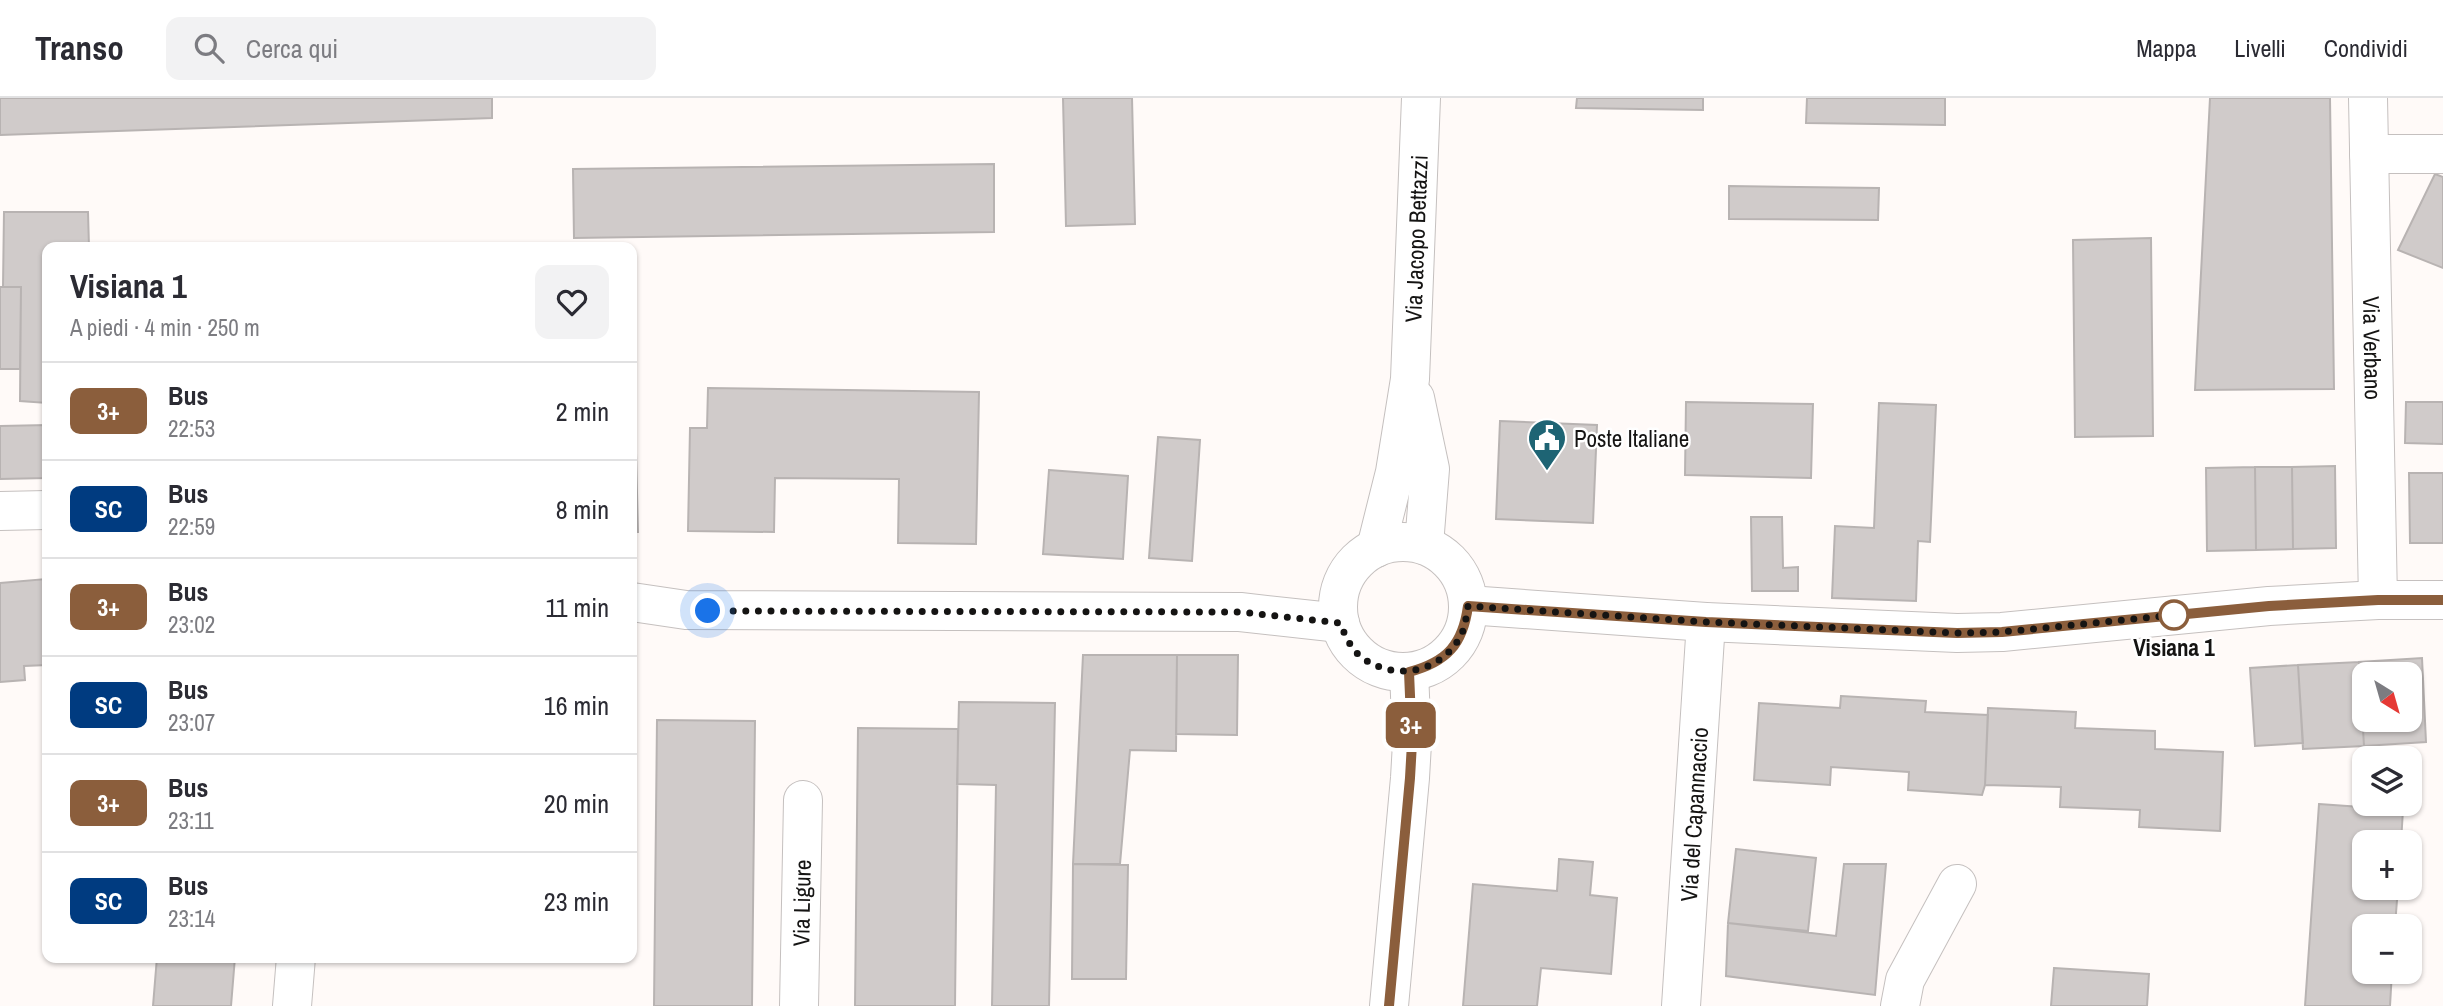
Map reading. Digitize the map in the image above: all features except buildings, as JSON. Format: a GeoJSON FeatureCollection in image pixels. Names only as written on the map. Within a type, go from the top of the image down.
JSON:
{"type":"FeatureCollection","features":[{"type":"Feature","properties":{"kind":"street","name":"Via Jacopo Bettazzi"},"geometry":{"type":"LineString","coordinates":[[1376,548],[1395,472],[1410,379],[1421,98]]}},
{"type":"Feature","properties":{"kind":"street","name":"Via Verbano"},"geometry":{"type":"LineString","coordinates":[[2368,98],[2378,600]]}},
{"type":"Feature","properties":{"kind":"street"},"geometry":{"type":"LineString","coordinates":[[2369,154],[2443,155]]}},
{"type":"Feature","properties":{"kind":"street","name":"Via Jacopo Bettazzi"},"geometry":{"type":"LineString","coordinates":[[1410,379],[1430,469],[1423,545]]}},
{"type":"Feature","properties":{"kind":"street"},"geometry":{"type":"LineString","coordinates":[[0,511],[42,510]]}},
{"type":"Feature","properties":{"kind":"street"},"geometry":{"type":"LineString","coordinates":[[1392,543],[1423,545],[1441,554],[1456,568],[1465,586],[1468,606],[1465,624],[1458,642],[1428,667],[1409,672],[1391,671],[1374,665],[1358,654],[1347,640],[1340,623],[1338,605],[1341,587],[1349,571],[1361,558],[1376,548],[1392,543]]}},
{"type":"Feature","properties":{"kind":"street"},"geometry":{"type":"LineString","coordinates":[[1468,606],[1706,622],[1957,633],[2002,632],[2269,606],[2378,600],[2443,600]]}},
{"type":"Feature","properties":{"kind":"street"},"geometry":{"type":"LineString","coordinates":[[637,603],[686,610],[775,612],[1240,612],[1340,623]]}},
{"type":"Feature","properties":{"kind":"street","name":"Via del Capannaccio"},"geometry":{"type":"LineString","coordinates":[[1681,1006],[1706,622]]}},
{"type":"Feature","properties":{"kind":"street"},"geometry":{"type":"LineString","coordinates":[[1389,1006],[1410,778],[1412,743],[1409,672]]}},
{"type":"Feature","properties":{"kind":"street","name":"Via Ligure"},"geometry":{"type":"LineString","coordinates":[[799,1006],[803,800]]}},
{"type":"Feature","properties":{"kind":"street"},"geometry":{"type":"LineString","coordinates":[[1900,1006],[1905,980],[1957,884]]}},
{"type":"Feature","properties":{"kind":"street"},"geometry":{"type":"LineString","coordinates":[[292,1006],[296,963]]}},
{"type":"Feature","properties":{"kind":"bus line","name":"3+"},"geometry":{"type":"LineString","coordinates":[[1389,1006],[1410,778],[1412,743],[1409,672],[1428,667],[1458,642],[1468,606],[1706,622],[1957,633],[2002,632],[2269,606],[2378,600],[2443,600]]}},
{"type":"Feature","properties":{"kind":"place","name":"Poste Italiane"},"geometry":{"type":"Point","coordinates":[1547,472]}},
{"type":"Feature","properties":{"kind":"place","name":"Visiana 1"},"geometry":{"type":"Point","coordinates":[2174,615]}},
{"type":"Feature","properties":{"kind":"route"},"geometry":{"type":"LineString","coordinates":[[708,611],[1240,612],[1340,623],[1347,640],[1358,654],[1374,665],[1391,671],[1409,672],[1428,667],[1458,642],[1468,606],[1706,622],[1957,633],[2002,632],[2174,615]]}}]}
